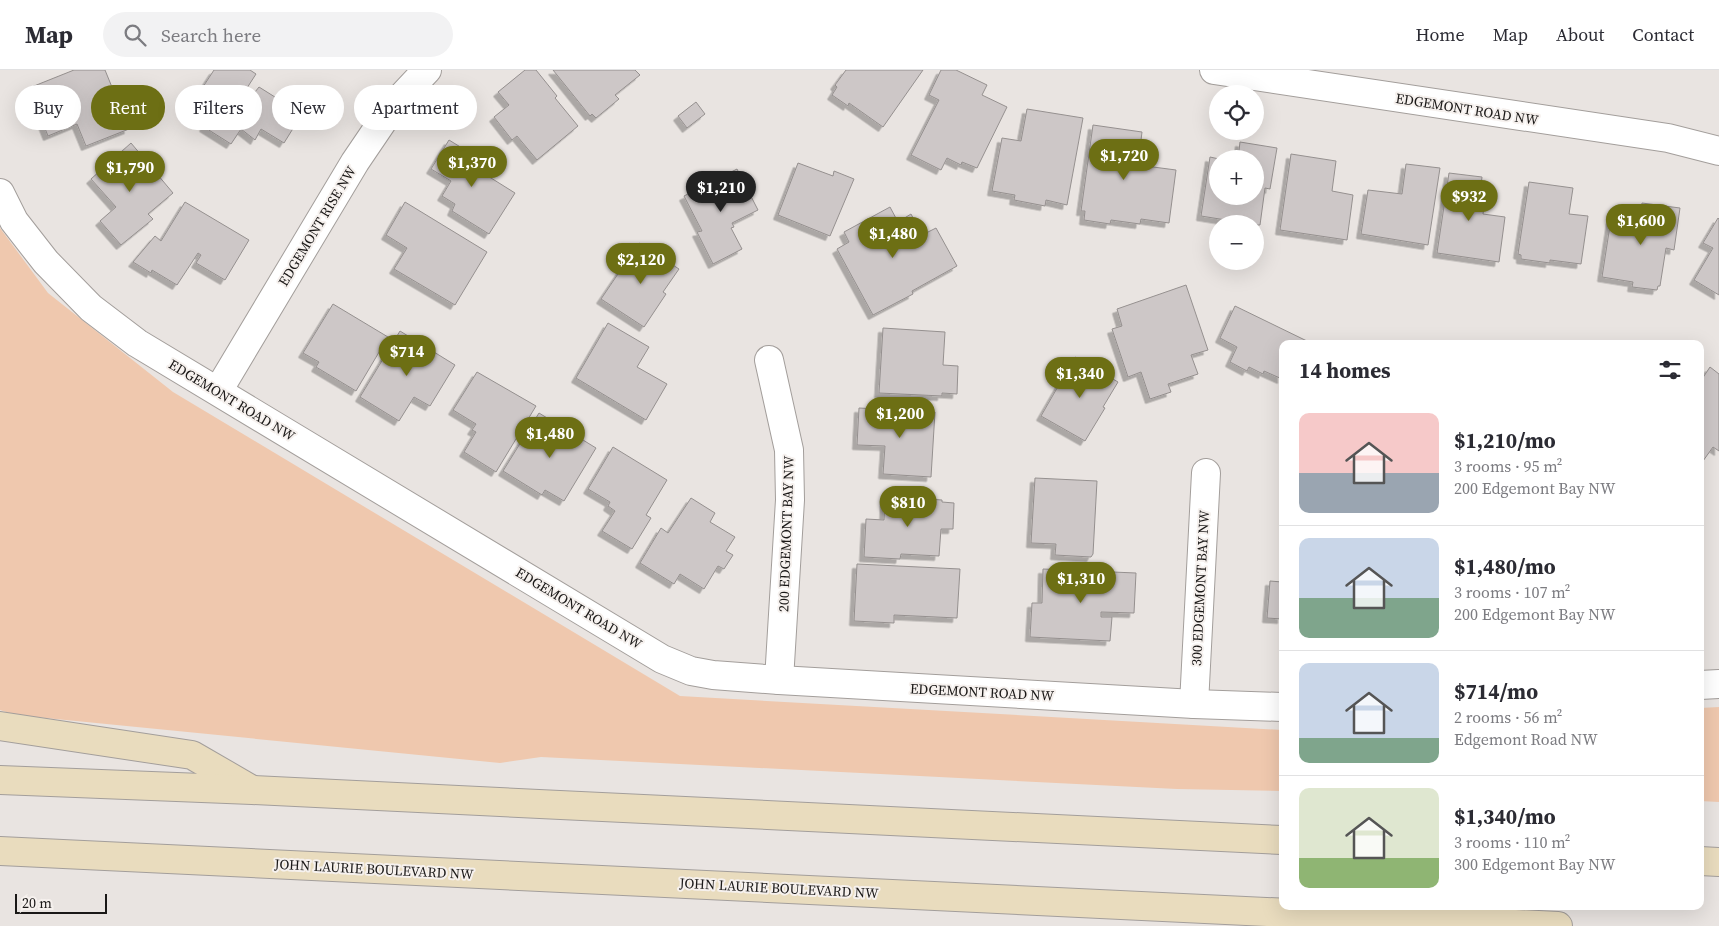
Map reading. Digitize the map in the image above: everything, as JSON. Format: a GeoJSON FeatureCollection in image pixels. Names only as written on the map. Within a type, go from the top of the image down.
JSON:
{"type":"FeatureCollection","features":[{"type":"Feature","properties":{"kind":"main road"},"geometry":{"type":"LineString","coordinates":[[0,726],[192,755],[252,790]]}},
{"type":"Feature","properties":{"kind":"main road"},"geometry":{"type":"LineString","coordinates":[[0,780],[252,790],[1279,840]]}},
{"type":"Feature","properties":{"kind":"main road","name":"JOHN LAURIE BOULEVARD NW"},"geometry":{"type":"LineString","coordinates":[[0,851],[1558,926]]}},
{"type":"Feature","properties":{"kind":"main road"},"geometry":{"type":"LineString","coordinates":[[1704,861],[1719,862]]}},
{"type":"Feature","properties":{"kind":"street","name":"EDGEMONT RISE NW"},"geometry":{"type":"LineString","coordinates":[[218,391],[355,162],[393,106],[427,70]]}},
{"type":"Feature","properties":{"kind":"street","name":"EDGEMONT ROAD NW"},"geometry":{"type":"LineString","coordinates":[[1214,70],[1668,138],[1719,151]]}},
{"type":"Feature","properties":{"kind":"street","name":"EDGEMONT ROAD NW"},"geometry":{"type":"LineString","coordinates":[[0,193],[14,220],[46,262],[91,308],[137,343],[662,659],[691,671],[713,675],[779,680],[1194,704],[1279,707]]}},
{"type":"Feature","properties":{"kind":"street","name":"200 EDGEMONT BAY NW"},"geometry":{"type":"LineString","coordinates":[[769,360],[788,450],[790,500],[779,680]]}},
{"type":"Feature","properties":{"kind":"street","name":"300 EDGEMONT BAY NW"},"geometry":{"type":"LineString","coordinates":[[1194,704],[1206,473]]}},
{"type":"Feature","properties":{"kind":"street"},"geometry":{"type":"LineString","coordinates":[[1704,685],[1719,684]]}},
{"type":"Feature","properties":{"kind":"shaded area"},"geometry":{"type":"Polygon","coordinates":[[[0,228],[48,293],[173,392],[680,696],[1279,730],[1279,791],[1177,789],[541,757],[500,763],[15,715],[0,710],[0,228]]]}},
{"type":"Feature","properties":{"kind":"shaded area"},"geometry":{"type":"Polygon","coordinates":[[[1719,707],[1719,802],[1704,801],[1704,708],[1719,707]]]}},
{"type":"Feature","properties":{"kind":"building"},"geometry":{"type":"Polygon","coordinates":[[[74,70],[105,70],[111,85],[91,85],[91,130],[126,130],[86,146],[79,130],[81,130],[81,85],[36,85],[74,70]]]}},
{"type":"Feature","properties":{"kind":"building"},"geometry":{"type":"Polygon","coordinates":[[[214,70],[250,70],[256,74],[249,85],[204,85],[214,70]]]}},
{"type":"Feature","properties":{"kind":"building"},"geometry":{"type":"Polygon","coordinates":[[[525,70],[536,70],[557,96],[555,98],[578,126],[537,160],[517,136],[512,140],[494,117],[509,105],[498,92],[525,70]]]}},
{"type":"Feature","properties":{"kind":"building"},"geometry":{"type":"Polygon","coordinates":[[[553,70],[635,70],[640,75],[615,95],[619,99],[596,118],[592,114],[590,116],[553,70]]]}},
{"type":"Feature","properties":{"kind":"building"},"geometry":{"type":"Polygon","coordinates":[[[846,70],[923,70],[883,127],[849,103],[848,106],[832,95],[837,87],[835,85],[846,70]]]}},
{"type":"Feature","properties":{"kind":"building"},"geometry":{"type":"Polygon","coordinates":[[[941,70],[956,70],[987,85],[982,95],[1007,107],[977,168],[962,162],[961,165],[947,158],[941,170],[911,155],[939,100],[929,95],[941,70]]]}},
{"type":"Feature","properties":{"kind":"building"},"geometry":{"type":"Polygon","coordinates":[[[262,89],[272,95],[272,130],[292,130],[284,143],[262,130],[262,89]]]}},
{"type":"Feature","properties":{"kind":"building"},"geometry":{"type":"Polygon","coordinates":[[[696,102],[705,114],[687,128],[678,116],[696,102]]]}},
{"type":"Feature","properties":{"kind":"building"},"geometry":{"type":"Polygon","coordinates":[[[1027,109],[1083,118],[1067,205],[1046,200],[1045,206],[1014,200],[1015,195],[992,191],[1002,138],[1021,141],[1027,109]]]}},
{"type":"Feature","properties":{"kind":"building"},"geometry":{"type":"Polygon","coordinates":[[[1093,125],[1142,132],[1138,165],[1176,170],[1169,223],[1141,219],[1140,224],[1111,220],[1110,224],[1084,220],[1085,211],[1081,211],[1093,125]]]}},
{"type":"Feature","properties":{"kind":"building"},"geometry":{"type":"Polygon","coordinates":[[[46,130],[62,130],[48,136],[46,130]]]}},
{"type":"Feature","properties":{"kind":"building"},"geometry":{"type":"Polygon","coordinates":[[[209,130],[240,130],[231,144],[209,130]]]}},
{"type":"Feature","properties":{"kind":"building"},"geometry":{"type":"Polygon","coordinates":[[[242,130],[260,130],[255,140],[242,130]]]}},
{"type":"Feature","properties":{"kind":"building"},"geometry":{"type":"Polygon","coordinates":[[[449,140],[480,159],[475,168],[515,193],[489,234],[452,211],[455,204],[442,196],[451,181],[431,169],[449,140]]]}},
{"type":"Feature","properties":{"kind":"building"},"geometry":{"type":"Polygon","coordinates":[[[1240,142],[1277,148],[1270,189],[1265,188],[1264,195],[1264,150],[1239,150],[1240,142]]]}},
{"type":"Feature","properties":{"kind":"building"},"geometry":{"type":"Polygon","coordinates":[[[131,143],[173,193],[148,214],[153,219],[121,245],[100,221],[116,207],[91,179],[131,143]]]}},
{"type":"Feature","properties":{"kind":"building"},"geometry":{"type":"Polygon","coordinates":[[[1291,154],[1336,161],[1332,191],[1353,195],[1347,240],[1280,230],[1291,154]]]}},
{"type":"Feature","properties":{"kind":"building"},"geometry":{"type":"Polygon","coordinates":[[[798,163],[833,176],[834,171],[854,179],[830,236],[778,215],[798,163]]]}},
{"type":"Feature","properties":{"kind":"building"},"geometry":{"type":"Polygon","coordinates":[[[1209,164],[1209,205],[1263,205],[1261,215],[1201,216],[1209,164]]]}},
{"type":"Feature","properties":{"kind":"building"},"geometry":{"type":"Polygon","coordinates":[[[1406,164],[1440,168],[1428,245],[1361,234],[1368,190],[1402,194],[1406,164]]]}},
{"type":"Feature","properties":{"kind":"building"},"geometry":{"type":"Polygon","coordinates":[[[737,169],[758,210],[732,223],[734,227],[731,228],[742,249],[713,264],[697,232],[702,231],[684,196],[737,169]]]}},
{"type":"Feature","properties":{"kind":"building"},"geometry":{"type":"Polygon","coordinates":[[[1449,173],[1482,177],[1479,204],[1484,206],[1483,214],[1505,217],[1499,262],[1437,253],[1449,173]]]}},
{"type":"Feature","properties":{"kind":"building"},"geometry":{"type":"Polygon","coordinates":[[[1529,182],[1573,188],[1569,214],[1588,216],[1581,264],[1550,260],[1550,263],[1521,259],[1521,255],[1518,254],[1529,182]]]}},
{"type":"Feature","properties":{"kind":"building"},"geometry":{"type":"Polygon","coordinates":[[[185,202],[249,240],[225,280],[196,263],[201,255],[198,253],[177,285],[152,270],[151,273],[133,262],[155,236],[161,241],[185,202]]]}},
{"type":"Feature","properties":{"kind":"building"},"geometry":{"type":"Polygon","coordinates":[[[405,202],[487,252],[455,305],[394,269],[407,248],[386,235],[405,202]]]}},
{"type":"Feature","properties":{"kind":"building"},"geometry":{"type":"Polygon","coordinates":[[[1642,203],[1680,208],[1674,250],[1666,248],[1660,286],[1658,286],[1657,290],[1632,287],[1633,282],[1602,277],[1611,219],[1639,223],[1642,203]]]}},
{"type":"Feature","properties":{"kind":"building"},"geometry":{"type":"Polygon","coordinates":[[[890,207],[898,222],[911,214],[922,235],[936,228],[957,266],[912,291],[913,294],[873,315],[837,249],[849,242],[844,232],[890,207]]]}},
{"type":"Feature","properties":{"kind":"building"},"geometry":{"type":"Polygon","coordinates":[[[1718,218],[1719,295],[1694,280],[1713,248],[1703,243],[1718,218]]]}},
{"type":"Feature","properties":{"kind":"building"},"geometry":{"type":"Polygon","coordinates":[[[639,243],[679,269],[663,292],[666,294],[644,327],[601,299],[639,243]]]}},
{"type":"Feature","properties":{"kind":"building"},"geometry":{"type":"Polygon","coordinates":[[[1186,285],[1208,350],[1191,355],[1198,374],[1168,384],[1171,392],[1150,399],[1141,372],[1128,377],[1112,329],[1122,326],[1117,309],[1186,285]]]}},
{"type":"Feature","properties":{"kind":"building"},"geometry":{"type":"Polygon","coordinates":[[[333,304],[388,337],[356,391],[316,367],[319,362],[303,353],[333,304]]]}},
{"type":"Feature","properties":{"kind":"building"},"geometry":{"type":"Polygon","coordinates":[[[1235,306],[1305,340],[1279,340],[1279,378],[1264,371],[1263,374],[1249,367],[1247,371],[1230,362],[1237,347],[1220,338],[1235,306]]]}},
{"type":"Feature","properties":{"kind":"building"},"geometry":{"type":"Polygon","coordinates":[[[608,323],[649,347],[637,367],[667,384],[646,420],[576,378],[608,323]]]}},
{"type":"Feature","properties":{"kind":"building"},"geometry":{"type":"Polygon","coordinates":[[[883,328],[945,332],[943,365],[958,366],[957,394],[942,393],[942,396],[879,393],[883,328]]]}},
{"type":"Feature","properties":{"kind":"building"},"geometry":{"type":"Polygon","coordinates":[[[400,331],[455,365],[430,406],[414,397],[399,421],[360,397],[400,331]]]}},
{"type":"Feature","properties":{"kind":"building"},"geometry":{"type":"Polygon","coordinates":[[[1075,357],[1118,382],[1085,441],[1041,416],[1075,357]]]}},
{"type":"Feature","properties":{"kind":"building"},"geometry":{"type":"Polygon","coordinates":[[[1710,367],[1719,374],[1719,451],[1713,447],[1704,460],[1704,376],[1710,367]]]}},
{"type":"Feature","properties":{"kind":"building"},"geometry":{"type":"Polygon","coordinates":[[[477,372],[536,406],[496,472],[464,452],[476,432],[472,430],[476,424],[453,410],[477,372]]]}},
{"type":"Feature","properties":{"kind":"building"},"geometry":{"type":"Polygon","coordinates":[[[859,408],[935,412],[931,477],[883,474],[885,446],[857,445],[859,408]]]}},
{"type":"Feature","properties":{"kind":"building"},"geometry":{"type":"Polygon","coordinates":[[[539,413],[596,448],[564,501],[545,490],[542,495],[503,471],[539,413]]]}},
{"type":"Feature","properties":{"kind":"building"},"geometry":{"type":"Polygon","coordinates":[[[613,447],[667,480],[646,515],[651,518],[632,549],[602,531],[615,511],[608,506],[610,502],[588,489],[613,447]]]}},
{"type":"Feature","properties":{"kind":"building"},"geometry":{"type":"Polygon","coordinates":[[[1035,478],[1097,481],[1093,554],[1091,557],[1055,555],[1056,544],[1031,543],[1035,478]]]}},
{"type":"Feature","properties":{"kind":"building"},"geometry":{"type":"Polygon","coordinates":[[[885,496],[942,500],[942,502],[954,503],[953,529],[941,529],[939,556],[901,554],[900,559],[864,557],[866,519],[884,520],[885,496]]]}},
{"type":"Feature","properties":{"kind":"building"},"geometry":{"type":"Polygon","coordinates":[[[691,498],[715,513],[710,522],[735,537],[726,551],[733,555],[724,569],[718,566],[704,589],[680,574],[674,584],[640,563],[661,528],[668,533],[691,498]]]}},
{"type":"Feature","properties":{"kind":"building"},"geometry":{"type":"Polygon","coordinates":[[[857,564],[960,569],[957,618],[894,615],[894,623],[854,621],[857,564]]]}},
{"type":"Feature","properties":{"kind":"building"},"geometry":{"type":"Polygon","coordinates":[[[1043,569],[1136,573],[1134,613],[1101,612],[1101,617],[1112,617],[1110,641],[1030,637],[1032,603],[1042,603],[1043,569]]]}},
{"type":"Feature","properties":{"kind":"building"},"geometry":{"type":"Polygon","coordinates":[[[1270,581],[1279,582],[1279,619],[1267,618],[1270,581]]]}}]}
